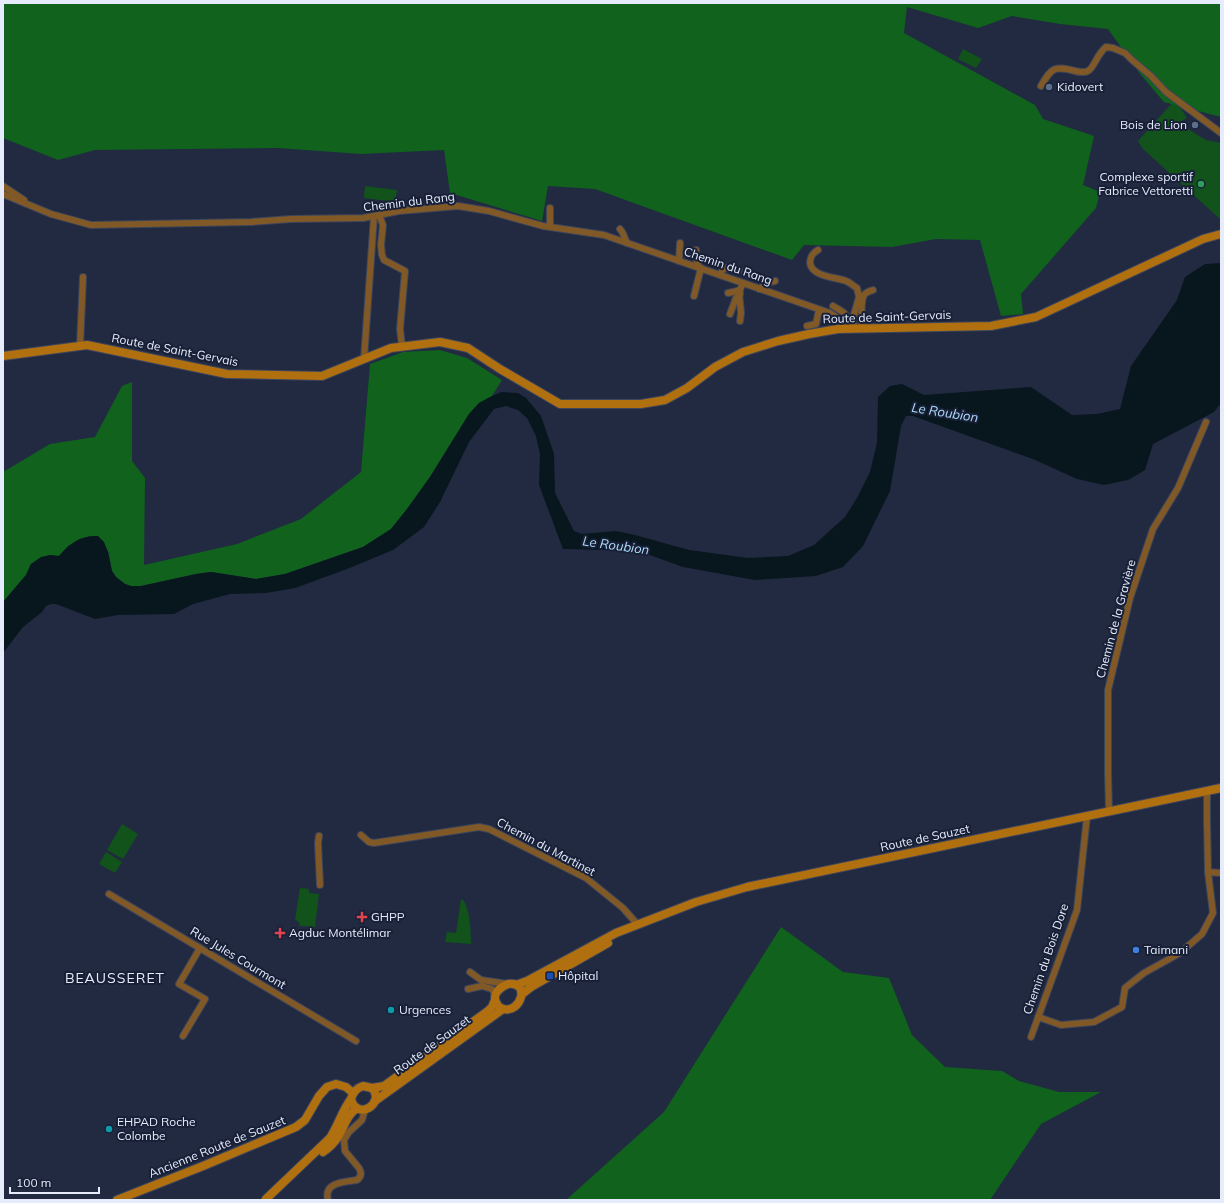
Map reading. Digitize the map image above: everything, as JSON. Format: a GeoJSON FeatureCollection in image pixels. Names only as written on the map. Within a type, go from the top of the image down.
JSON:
{"type":"FeatureCollection","features":[{"type":"Feature","properties":{"kind":"main road","name":"Route de Saint-Gervais"},"geometry":{"type":"LineString","coordinates":[[3,356],[87,345],[227,374],[322,376],[391,348],[440,342],[468,348],[500,369],[560,404],[641,404],[665,400],[687,388],[715,366],[743,352],[778,341],[809,334],[853,328],[991,326],[1036,317],[1203,239],[1221,234]]}},
{"type":"Feature","properties":{"kind":"main road","name":"Route de Sauzet"},"geometry":{"type":"LineString","coordinates":[[512,984],[527,981],[616,933],[669,911],[747,887],[1221,788]]}},
{"type":"Feature","properties":{"kind":"main road","name":"Route de Sauzet"},"geometry":{"type":"LineString","coordinates":[[522,994],[531,987],[638,925]]}},
{"type":"Feature","properties":{"kind":"main road"},"geometry":{"type":"LineString","coordinates":[[512,984],[519,987],[522,994],[517,1004],[508,1009],[499,1007],[495,997],[498,990],[512,984]]}},
{"type":"Feature","properties":{"kind":"main road","name":"Route de Sauzet"},"geometry":{"type":"LineString","coordinates":[[372,1088],[384,1086],[488,1011],[492,1007],[495,997]]}},
{"type":"Feature","properties":{"kind":"main road","name":"Route de Sauzet"},"geometry":{"type":"LineString","coordinates":[[375,1101],[503,1009]]}},
{"type":"Feature","properties":{"kind":"main road","name":"Ancienne Route de Sauzet"},"geometry":{"type":"LineString","coordinates":[[117,1200],[204,1166],[296,1127],[305,1120],[319,1096],[327,1087],[336,1084],[346,1088],[352,1096]]}},
{"type":"Feature","properties":{"kind":"main road"},"geometry":{"type":"LineString","coordinates":[[363,1086],[372,1088],[376,1094],[375,1101],[371,1107],[351,1112],[333,1144],[266,1199],[330,1138],[335,1131],[346,1105],[355,1090],[363,1086]]}},
{"type":"Feature","properties":{"kind":"main road"},"geometry":{"type":"LineString","coordinates":[[352,1096],[354,1106],[361,1109]]}},
{"type":"Feature","properties":{"kind":"street"},"geometry":{"type":"LineString","coordinates":[[1041,86],[1050,71],[1064,68],[1080,72],[1088,71],[1093,67],[1101,51],[1106,47],[1113,48],[1125,53],[1151,76],[1166,92],[1221,133]]}},
{"type":"Feature","properties":{"kind":"street"},"geometry":{"type":"LineString","coordinates":[[3,186],[30,205]]}},
{"type":"Feature","properties":{"kind":"street","name":"Chemin du Rang"},"geometry":{"type":"LineString","coordinates":[[3,194],[51,214],[91,225],[363,218],[399,211],[458,206],[489,211],[550,227],[604,235],[822,311],[830,314],[853,328]]}},
{"type":"Feature","properties":{"kind":"street"},"geometry":{"type":"LineString","coordinates":[[550,208],[550,227]]}},
{"type":"Feature","properties":{"kind":"street"},"geometry":{"type":"LineString","coordinates":[[376,216],[383,225],[381,245],[384,260],[405,271],[400,329],[402,346]]}},
{"type":"Feature","properties":{"kind":"street"},"geometry":{"type":"LineString","coordinates":[[364,359],[376,216]]}},
{"type":"Feature","properties":{"kind":"street"},"geometry":{"type":"LineString","coordinates":[[567,230],[568,222]]}},
{"type":"Feature","properties":{"kind":"street"},"geometry":{"type":"LineString","coordinates":[[620,229],[627,243]]}},
{"type":"Feature","properties":{"kind":"street"},"geometry":{"type":"LineString","coordinates":[[679,261],[680,243]]}},
{"type":"Feature","properties":{"kind":"street"},"geometry":{"type":"LineString","coordinates":[[694,296],[700,268],[696,258],[696,250]]}},
{"type":"Feature","properties":{"kind":"street"},"geometry":{"type":"LineString","coordinates":[[818,250],[813,253],[810,259],[810,265],[814,270],[819,273],[846,281],[857,288],[859,296],[853,328]]}},
{"type":"Feature","properties":{"kind":"street"},"geometry":{"type":"LineString","coordinates":[[720,275],[723,269],[727,268],[739,270]]}},
{"type":"Feature","properties":{"kind":"street"},"geometry":{"type":"LineString","coordinates":[[80,346],[83,278]]}},
{"type":"Feature","properties":{"kind":"street"},"geometry":{"type":"LineString","coordinates":[[759,289],[770,282],[775,281]]}},
{"type":"Feature","properties":{"kind":"street"},"geometry":{"type":"LineString","coordinates":[[730,314],[743,283]]}},
{"type":"Feature","properties":{"kind":"street"},"geometry":{"type":"LineString","coordinates":[[853,328],[862,306],[863,296],[873,290]]}},
{"type":"Feature","properties":{"kind":"street"},"geometry":{"type":"LineString","coordinates":[[728,293],[740,292]]}},
{"type":"Feature","properties":{"kind":"street"},"geometry":{"type":"LineString","coordinates":[[740,292],[740,321]]}},
{"type":"Feature","properties":{"kind":"street"},"geometry":{"type":"LineString","coordinates":[[833,306],[846,315],[853,328]]}},
{"type":"Feature","properties":{"kind":"street"},"geometry":{"type":"LineString","coordinates":[[807,326],[816,324],[818,314],[822,311]]}},
{"type":"Feature","properties":{"kind":"street","name":"Chemin de la Gravière"},"geometry":{"type":"LineString","coordinates":[[1109,811],[1108,690],[1128,606],[1153,529],[1178,488],[1206,422]]}},
{"type":"Feature","properties":{"kind":"street"},"geometry":{"type":"LineString","coordinates":[[1038,1017],[1061,1025],[1094,1022],[1122,1007],[1125,988],[1144,973],[1180,953],[1202,934],[1212,913],[1208,872],[1207,791]]}},
{"type":"Feature","properties":{"kind":"street","name":"Chemin du Bois Dore"},"geometry":{"type":"LineString","coordinates":[[1031,1036],[1077,910],[1087,816]]}},
{"type":"Feature","properties":{"kind":"street","name":"Chemin du Martinet"},"geometry":{"type":"LineString","coordinates":[[360,835],[369,842],[374,843],[479,827],[489,829],[586,878],[623,908],[638,925]]}},
{"type":"Feature","properties":{"kind":"street"},"geometry":{"type":"LineString","coordinates":[[319,836],[320,885]]}},
{"type":"Feature","properties":{"kind":"street"},"geometry":{"type":"LineString","coordinates":[[1208,872],[1221,872]]}},
{"type":"Feature","properties":{"kind":"street","name":"Rue Jules Courmont"},"geometry":{"type":"LineString","coordinates":[[109,894],[356,1041]]}},
{"type":"Feature","properties":{"kind":"street"},"geometry":{"type":"LineString","coordinates":[[183,1036],[205,999],[179,984],[200,948]]}},
{"type":"Feature","properties":{"kind":"street"},"geometry":{"type":"LineString","coordinates":[[470,972],[481,980],[512,984]]}},
{"type":"Feature","properties":{"kind":"street"},"geometry":{"type":"LineString","coordinates":[[468,989],[482,986],[492,989],[495,997]]}},
{"type":"Feature","properties":{"kind":"street"},"geometry":{"type":"LineString","coordinates":[[328,1200],[328,1192],[330,1188],[344,1181],[357,1180],[361,1175],[359,1168],[345,1151],[344,1140],[349,1132],[362,1120],[361,1109]]}},
{"type":"Feature","properties":{"kind":"green space"},"geometry":{"type":"Polygon","coordinates":[[[3,3],[1221,3],[1221,117],[1164,102],[1141,75],[1108,29],[1060,24],[1012,16],[978,28],[907,7],[904,33],[1035,105],[1043,119],[1094,136],[1083,185],[1100,192],[1096,208],[1021,294],[1023,314],[1001,316],[980,240],[936,239],[892,247],[804,245],[792,260],[595,189],[548,186],[542,221],[450,193],[444,150],[361,154],[278,148],[95,150],[58,160],[3,138],[3,3]]]}},
{"type":"Feature","properties":{"kind":"green space"},"geometry":{"type":"Polygon","coordinates":[[[963,49],[982,59],[976,68],[958,59],[963,49]]]}},
{"type":"Feature","properties":{"kind":"green space","name":"Complexe sportif Fabrice Vettoretti"},"geometry":{"type":"Polygon","coordinates":[[[1174,101],[1187,118],[1178,123],[1206,140],[1221,143],[1221,220],[1142,148],[1138,141],[1174,101]]]}},
{"type":"Feature","properties":{"kind":"green space"},"geometry":{"type":"Polygon","coordinates":[[[365,186],[397,190],[395,202],[364,198],[365,186]]]}},
{"type":"Feature","properties":{"kind":"green space"},"geometry":{"type":"Polygon","coordinates":[[[440,350],[467,358],[502,380],[492,396],[479,403],[469,414],[430,477],[391,529],[363,547],[285,574],[256,579],[211,572],[141,586],[131,586],[125,584],[116,577],[112,571],[108,551],[69,545],[59,556],[50,555],[31,564],[26,575],[3,602],[3,472],[50,444],[95,437],[122,386],[132,382],[132,461],[145,478],[144,565],[237,544],[301,519],[361,472],[370,364],[403,352],[440,350]]]}},
{"type":"Feature","properties":{"kind":"green space"},"geometry":{"type":"Polygon","coordinates":[[[122,824],[138,834],[123,859],[107,850],[122,824]]]}},
{"type":"Feature","properties":{"kind":"green space"},"geometry":{"type":"Polygon","coordinates":[[[106,852],[122,862],[115,873],[99,864],[106,852]]]}},
{"type":"Feature","properties":{"kind":"green space"},"geometry":{"type":"Polygon","coordinates":[[[300,888],[309,889],[309,893],[319,894],[315,927],[300,926],[298,921],[295,920],[300,888]]]}},
{"type":"Feature","properties":{"kind":"green space"},"geometry":{"type":"Polygon","coordinates":[[[461,899],[465,904],[469,915],[471,944],[445,942],[447,932],[456,933],[461,899]]]}},
{"type":"Feature","properties":{"kind":"green space"},"geometry":{"type":"Polygon","coordinates":[[[781,927],[843,972],[889,978],[912,1035],[945,1067],[1002,1071],[1019,1081],[1059,1092],[1101,1092],[1041,1124],[990,1200],[566,1200],[664,1112],[781,927]]]}},
{"type":"Feature","properties":{"kind":"water","name":"Le Roubion"},"geometry":{"type":"Polygon","coordinates":[[[1221,263],[1221,403],[1214,412],[1153,444],[1145,470],[1128,480],[1104,485],[1077,479],[1033,459],[913,416],[906,416],[901,426],[890,491],[863,546],[843,567],[816,576],[755,580],[683,567],[647,554],[609,550],[563,549],[539,485],[540,454],[536,436],[527,418],[518,410],[506,406],[494,409],[469,442],[440,502],[424,527],[393,550],[295,588],[266,593],[230,594],[193,604],[174,614],[118,615],[95,619],[56,604],[51,604],[46,606],[42,612],[23,627],[3,653],[3,602],[26,575],[31,564],[41,557],[50,555],[59,556],[67,547],[81,538],[98,536],[104,542],[108,552],[112,571],[116,577],[125,584],[131,586],[141,586],[211,572],[256,579],[285,574],[363,547],[391,529],[407,509],[430,477],[469,414],[479,403],[502,392],[518,393],[526,398],[541,416],[554,454],[555,493],[574,531],[582,534],[616,531],[689,550],[748,558],[788,556],[814,545],[845,517],[857,498],[870,472],[877,443],[878,397],[890,386],[902,384],[924,395],[1031,387],[1072,415],[1097,414],[1120,409],[1131,366],[1177,300],[1185,277],[1205,264],[1221,263]]]}},
{"type":"Feature","properties":{"kind":"place","name":"Kidovert"},"geometry":{"type":"Point","coordinates":[1049,87]}},
{"type":"Feature","properties":{"kind":"place","name":"Bois de Lion"},"geometry":{"type":"Point","coordinates":[1195,125]}},
{"type":"Feature","properties":{"kind":"place","name":"Complexe sportif Fabrice Vettoretti"},"geometry":{"type":"Point","coordinates":[1201,184]}},
{"type":"Feature","properties":{"kind":"place","name":"GHPP"},"geometry":{"type":"Point","coordinates":[362,917]}},
{"type":"Feature","properties":{"kind":"place","name":"Agduc Montélimar"},"geometry":{"type":"Point","coordinates":[280,933]}},
{"type":"Feature","properties":{"kind":"place","name":"Taimani"},"geometry":{"type":"Point","coordinates":[1136,950]}},
{"type":"Feature","properties":{"kind":"place","name":"Hôpital"},"geometry":{"type":"Point","coordinates":[550,976]}},
{"type":"Feature","properties":{"kind":"place","name":"Urgences"},"geometry":{"type":"Point","coordinates":[391,1010]}},
{"type":"Feature","properties":{"kind":"place","name":"EHPAD Roche Colombe"},"geometry":{"type":"Point","coordinates":[109,1129]}},
{"type":"Feature","properties":{"kind":"district","name":"BEAUSSERET"},"geometry":{"type":"Point","coordinates":[115,978]}}]}
